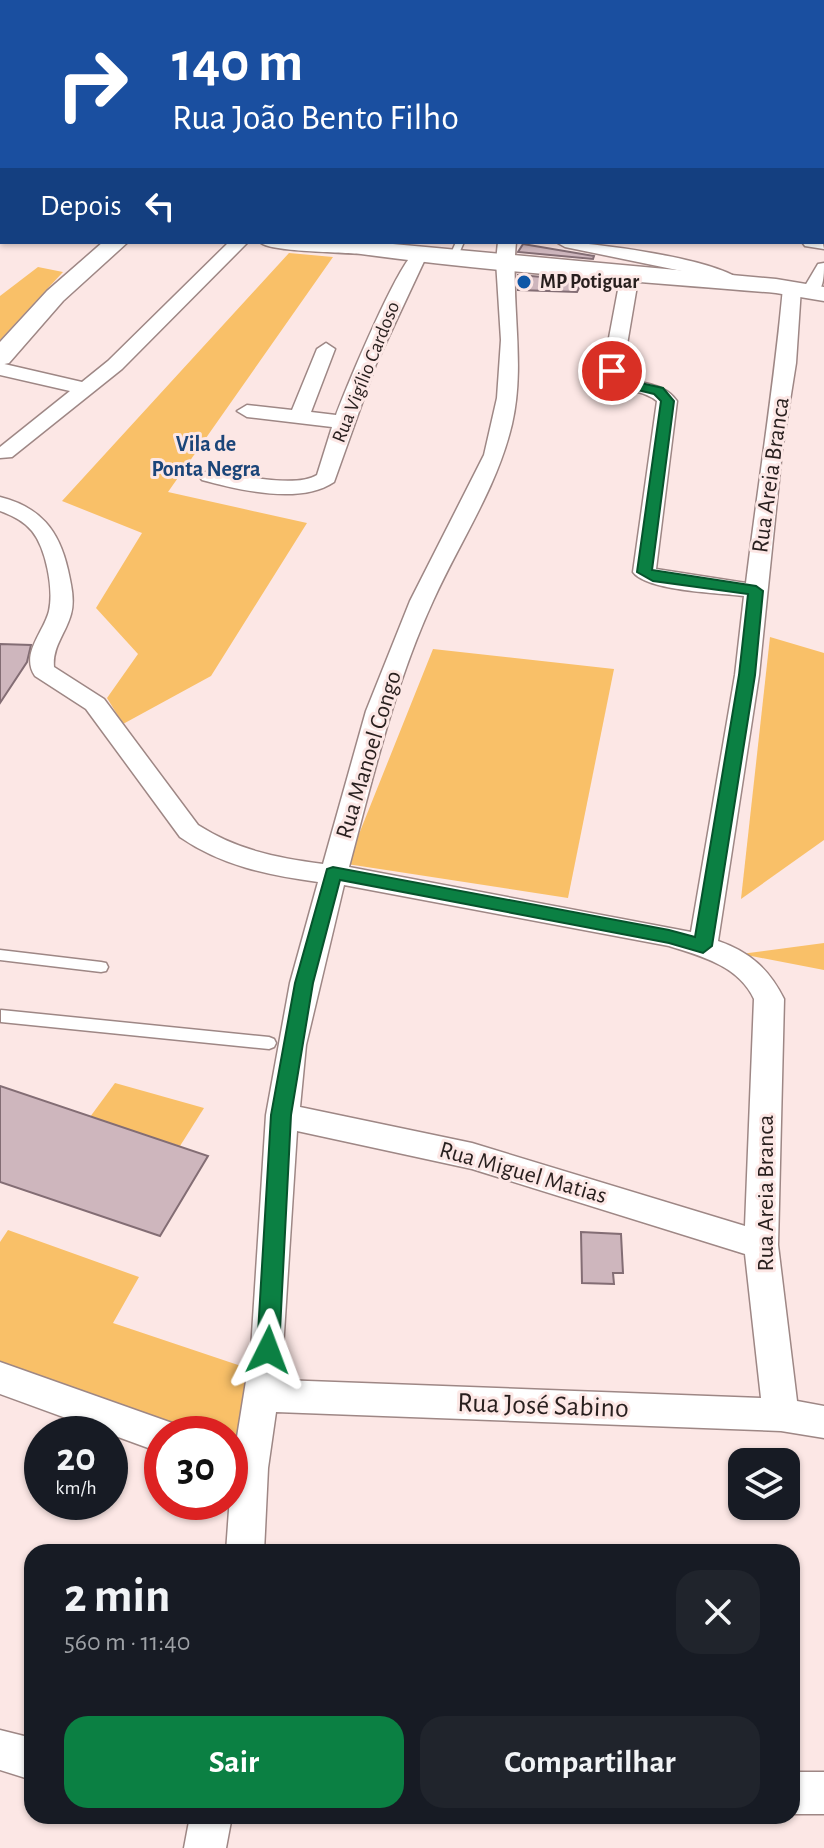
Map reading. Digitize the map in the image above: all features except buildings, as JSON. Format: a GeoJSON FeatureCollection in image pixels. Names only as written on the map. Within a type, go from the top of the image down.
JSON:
{"type":"FeatureCollection","features":[{"type":"Feature","properties":{"kind":"street"},"geometry":{"type":"LineString","coordinates":[[0,358],[28,323],[69,282],[115,244]]}},
{"type":"Feature","properties":{"kind":"street"},"geometry":{"type":"LineString","coordinates":[[5,453],[149,334],[237,244]]}},
{"type":"Feature","properties":{"kind":"street"},"geometry":{"type":"LineString","coordinates":[[335,244],[418,255],[457,250],[506,252],[593,270],[809,291],[824,268]]}},
{"type":"Feature","properties":{"kind":"street"},"geometry":{"type":"LineString","coordinates":[[575,244],[716,273],[735,283]]}},
{"type":"Feature","properties":{"kind":"street"},"geometry":{"type":"LineString","coordinates":[[593,270],[606,250]]}},
{"type":"Feature","properties":{"kind":"street","name":"Rua Manoel Congo"},"geometry":{"type":"LineString","coordinates":[[248,1438],[261,1395],[268,1350],[281,1115],[280,1044],[333,873],[378,711],[421,601],[476,496],[497,443],[507,398],[510,340],[506,252]]}},
{"type":"Feature","properties":{"kind":"street","name":"Rua Vigílio Cardoso"},"geometry":{"type":"LineString","coordinates":[[209,476],[303,488],[316,487],[327,478],[341,422],[377,338],[418,255]]}},
{"type":"Feature","properties":{"kind":"street"},"geometry":{"type":"LineString","coordinates":[[630,274],[612,375],[623,385],[658,391],[667,401],[644,568],[647,575],[756,591]]}},
{"type":"Feature","properties":{"kind":"street","name":"Rua Areia Branca"},"geometry":{"type":"LineString","coordinates":[[781,1415],[761,1245],[769,999],[756,974],[703,946],[747,675],[786,363],[809,291]]}},
{"type":"Feature","properties":{"kind":"street"},"geometry":{"type":"LineString","coordinates":[[299,417],[326,349]]}},
{"type":"Feature","properties":{"kind":"street"},"geometry":{"type":"LineString","coordinates":[[0,369],[86,389]]}},
{"type":"Feature","properties":{"kind":"street"},"geometry":{"type":"LineString","coordinates":[[247,411],[341,422]]}},
{"type":"Feature","properties":{"kind":"street"},"geometry":{"type":"LineString","coordinates":[[0,503],[34,519],[51,540],[61,610],[42,656],[43,671],[95,704],[189,831],[206,845],[249,861],[333,873],[669,936],[703,946]]}},
{"type":"Feature","properties":{"kind":"street","name":"Rua Miguel Matias"},"geometry":{"type":"LineString","coordinates":[[281,1115],[472,1156],[761,1245]]}},
{"type":"Feature","properties":{"kind":"street"},"geometry":{"type":"LineString","coordinates":[[0,1378],[144,1430]]}},
{"type":"Feature","properties":{"kind":"street","name":"Rua José Sabino"},"geometry":{"type":"LineString","coordinates":[[261,1395],[781,1415],[824,1422]]}},
{"type":"Feature","properties":{"kind":"street","name":"Rua Manoel Congo"},"geometry":{"type":"LineString","coordinates":[[243,1520],[245,1544]]}},
{"type":"Feature","properties":{"kind":"street"},"geometry":{"type":"LineString","coordinates":[[0,1750],[24,1757]]}},
{"type":"Feature","properties":{"kind":"street"},"geometry":{"type":"LineString","coordinates":[[800,1793],[824,1793]]}},
{"type":"Feature","properties":{"kind":"street"},"geometry":{"type":"LineString","coordinates":[[205,1848],[210,1824]]}},
{"type":"Feature","properties":{"kind":"lane"},"geometry":{"type":"LineString","coordinates":[[0,955],[101,967]]}},
{"type":"Feature","properties":{"kind":"lane"},"geometry":{"type":"LineString","coordinates":[[1,1016],[280,1044]]}},
{"type":"Feature","properties":{"kind":"shaded area"},"geometry":{"type":"Polygon","coordinates":[[[289,253],[333,257],[168,492],[307,523],[211,676],[123,724],[107,698],[138,654],[96,608],[142,533],[62,501],[289,253]]]}},
{"type":"Feature","properties":{"kind":"shaded area"},"geometry":{"type":"Polygon","coordinates":[[[38,267],[63,272],[0,340],[0,296],[38,267]]]}},
{"type":"Feature","properties":{"kind":"shaded area"},"geometry":{"type":"Polygon","coordinates":[[[770,637],[824,653],[824,840],[741,899],[770,637]]]}},
{"type":"Feature","properties":{"kind":"shaded area"},"geometry":{"type":"Polygon","coordinates":[[[433,649],[614,669],[568,898],[347,864],[433,649]]]}},
{"type":"Feature","properties":{"kind":"shaded area"},"geometry":{"type":"Polygon","coordinates":[[[824,943],[824,970],[741,954],[824,943]]]}},
{"type":"Feature","properties":{"kind":"shaded area"},"geometry":{"type":"Polygon","coordinates":[[[115,1083],[204,1108],[180,1146],[90,1117],[115,1083]]]}},
{"type":"Feature","properties":{"kind":"shaded area"},"geometry":{"type":"Polygon","coordinates":[[[8,1230],[139,1277],[113,1323],[265,1374],[259,1457],[248,1453],[248,1416],[144,1418],[0,1367],[0,1242],[8,1230]]]}},
{"type":"Feature","properties":{"kind":"place","name":"MP Potiguar"},"geometry":{"type":"Point","coordinates":[524,282]}},
{"type":"Feature","properties":{"kind":"district","name":"Vila de Ponta Negra"},"geometry":{"type":"Point","coordinates":[206,456]}},
{"type":"Feature","properties":{"kind":"route"},"geometry":{"type":"LineString","coordinates":[[268,1350],[281,1115],[304,983],[333,873],[669,936],[703,946],[747,675],[756,591],[653,577],[644,572],[667,397],[658,391],[623,385],[617,382],[612,371]]}}]}
